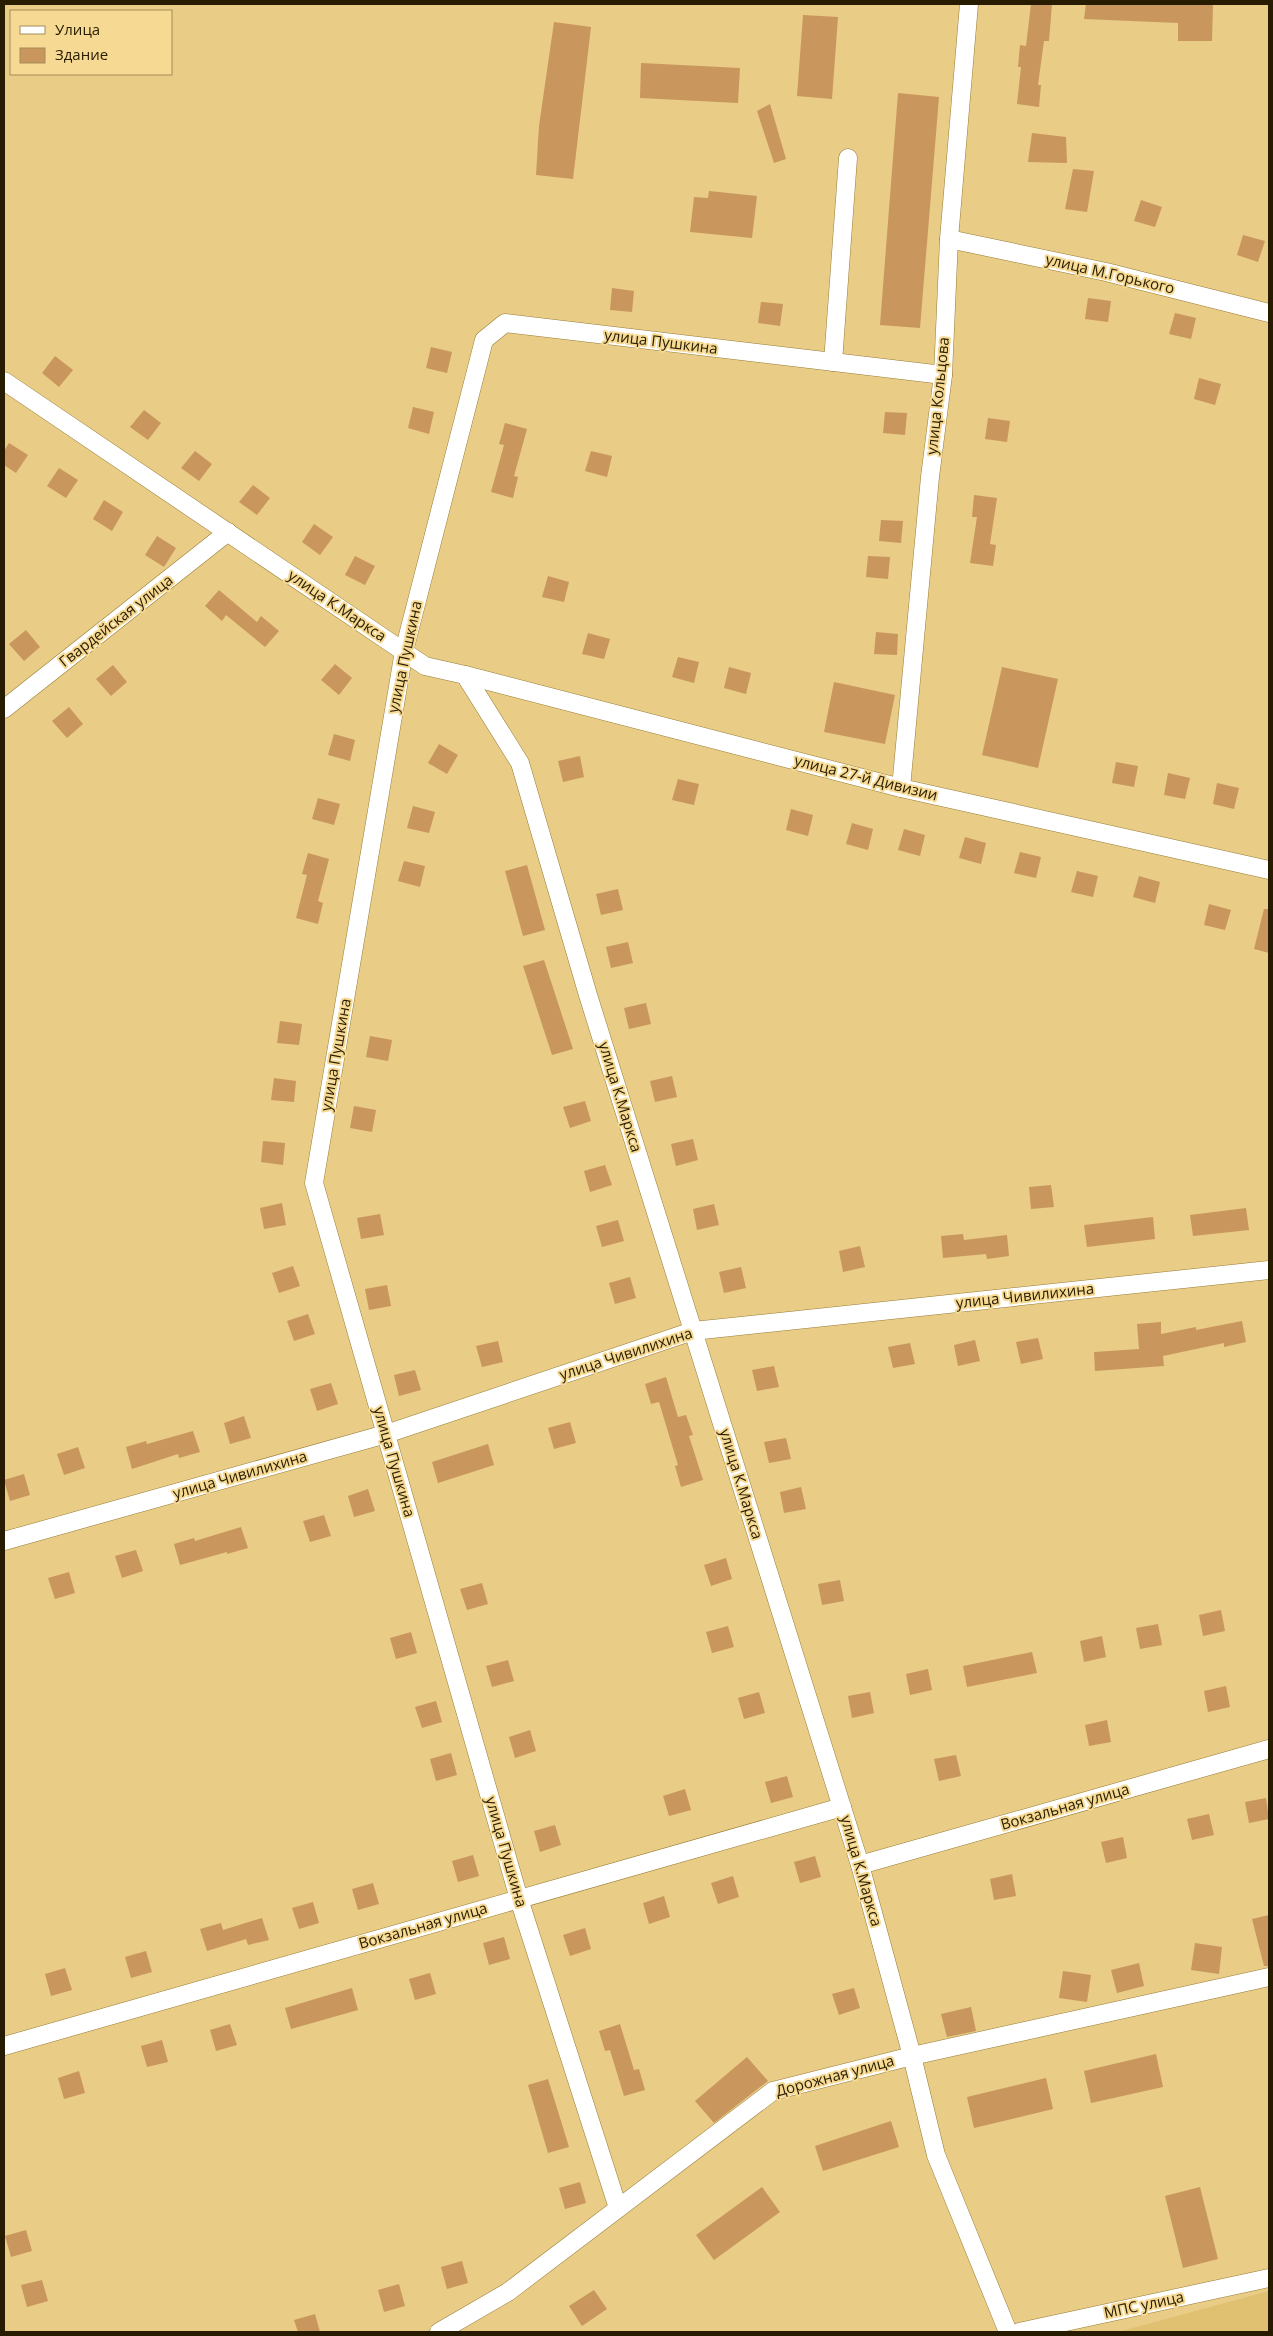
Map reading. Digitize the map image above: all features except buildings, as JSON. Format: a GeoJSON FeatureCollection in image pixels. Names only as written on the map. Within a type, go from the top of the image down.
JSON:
{"type":"FeatureCollection","features":[{"type":"Feature","properties":{"kind":"street","name":"улица Кольцова"},"geometry":{"type":"LineString","coordinates":[[901,788],[929,487],[943,374],[949,239],[969,4]]}},
{"type":"Feature","properties":{"kind":"street"},"geometry":{"type":"LineString","coordinates":[[833,362],[848,158]]}},
{"type":"Feature","properties":{"kind":"street","name":"улица М.Горького"},"geometry":{"type":"LineString","coordinates":[[949,239],[1106,272],[1269,313]]}},
{"type":"Feature","properties":{"kind":"street","name":"улица Пушкина"},"geometry":{"type":"LineString","coordinates":[[618,2208],[519,1899],[314,1183],[404,651],[484,340],[505,323],[943,374]]}},
{"type":"Feature","properties":{"kind":"street","name":"улица К.Маркса"},"geometry":{"type":"LineString","coordinates":[[4,381],[425,666],[466,675],[520,763],[588,995],[860,1865],[912,2056],[936,2155],[1008,2332]]}},
{"type":"Feature","properties":{"kind":"street","name":"Гвардейская улица"},"geometry":{"type":"LineString","coordinates":[[4,710],[228,532]]}},
{"type":"Feature","properties":{"kind":"street","name":"улица 27-й Дивизии"},"geometry":{"type":"LineString","coordinates":[[466,675],[901,788],[1269,870]]}},
{"type":"Feature","properties":{"kind":"street","name":"улица Чивилихина"},"geometry":{"type":"LineString","coordinates":[[4,1541],[386,1434],[693,1331],[1269,1270]]}},
{"type":"Feature","properties":{"kind":"street","name":"Вокзальная улица"},"geometry":{"type":"LineString","coordinates":[[860,1865],[1269,1749]]}},
{"type":"Feature","properties":{"kind":"street","name":"Вокзальная улица"},"geometry":{"type":"LineString","coordinates":[[4,2046],[842,1807]]}},
{"type":"Feature","properties":{"kind":"street","name":"Дорожная улица"},"geometry":{"type":"LineString","coordinates":[[440,2332],[508,2292],[773,2091],[912,2056],[1269,1977]]}},
{"type":"Feature","properties":{"kind":"street","name":"МПС улица"},"geometry":{"type":"LineString","coordinates":[[1018,2332],[1269,2278]]}},
{"type":"Feature","properties":{"kind":"shaded area"},"geometry":{"type":"Polygon","coordinates":[[[1269,2291],[1269,2332],[1118,2332],[1269,2291]]]}}]}
